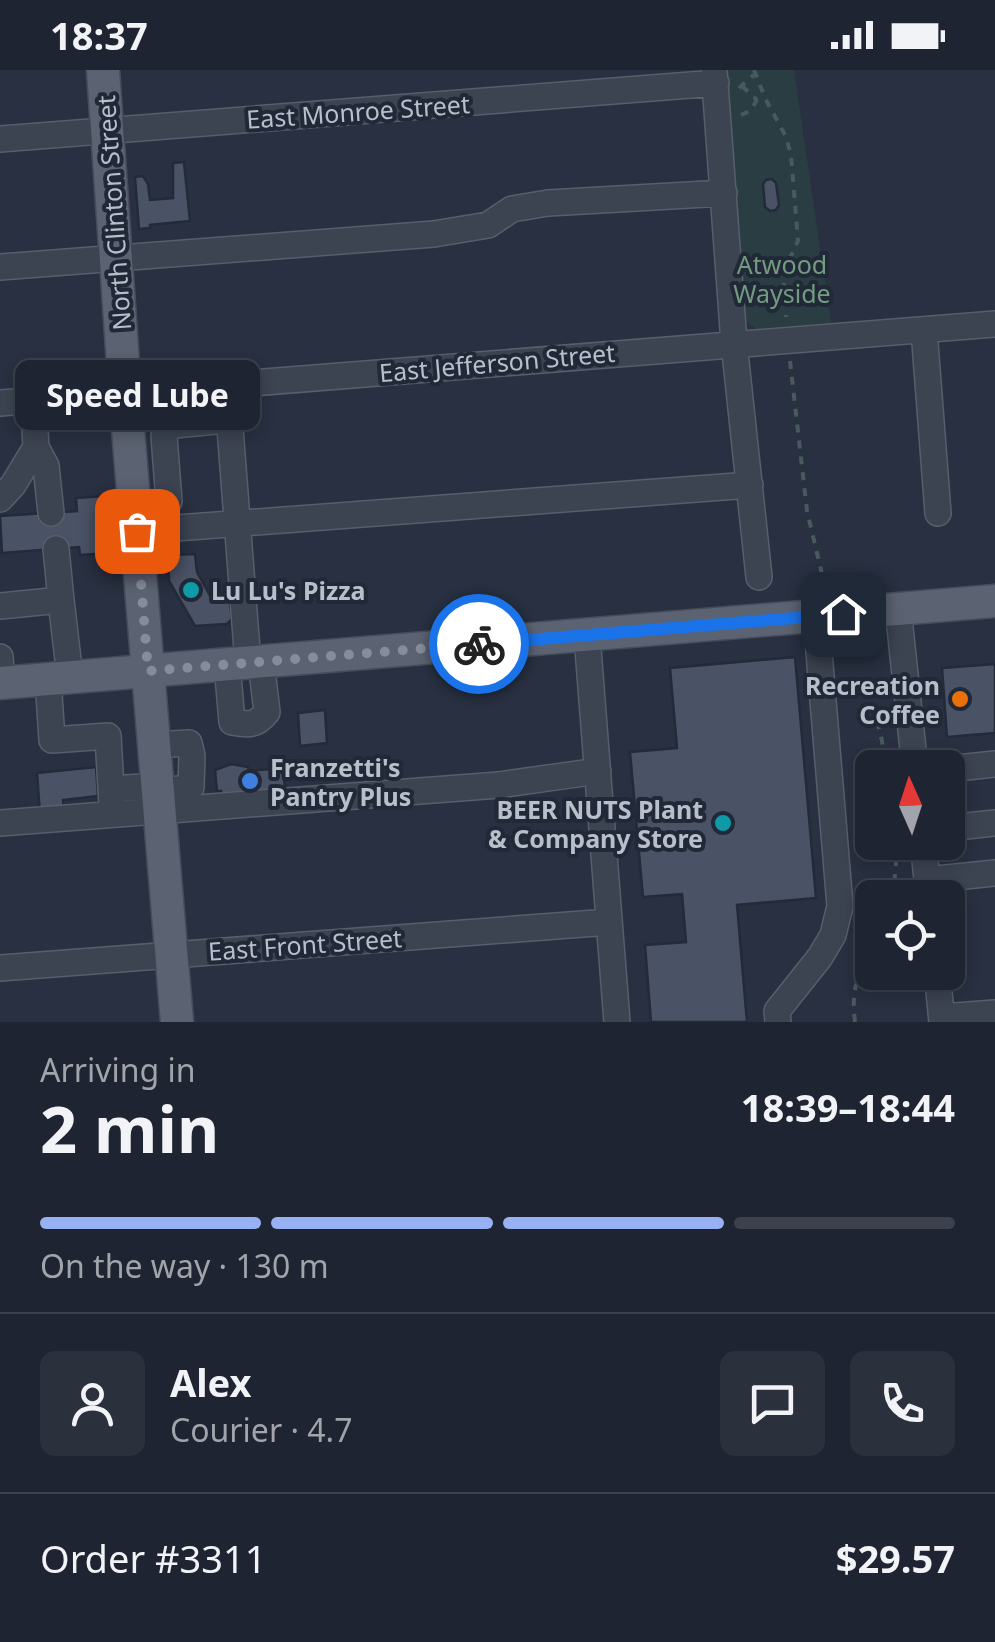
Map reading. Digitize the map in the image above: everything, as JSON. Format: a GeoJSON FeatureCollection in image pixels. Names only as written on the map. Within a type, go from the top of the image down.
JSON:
{"type":"FeatureCollection","features":[{"type":"Feature","properties":{"kind":"main road","name":"North Clinton Street"},"geometry":{"type":"LineString","coordinates":[[103,70],[125,393],[177,1022]]}},
{"type":"Feature","properties":{"kind":"main road"},"geometry":{"type":"LineString","coordinates":[[1,674],[59,678],[995,602]]}},
{"type":"Feature","properties":{"kind":"street","name":"East Monroe Street"},"geometry":{"type":"LineString","coordinates":[[0,140],[724,80]]}},
{"type":"Feature","properties":{"kind":"street"},"geometry":{"type":"LineString","coordinates":[[724,80],[718,126],[734,343],[759,577]]}},
{"type":"Feature","properties":{"kind":"street"},"geometry":{"type":"LineString","coordinates":[[0,267],[434,234],[488,225],[512,209],[548,203],[724,193]]}},
{"type":"Feature","properties":{"kind":"street","name":"East Jefferson Street"},"geometry":{"type":"LineString","coordinates":[[0,402],[995,324]]}},
{"type":"Feature","properties":{"kind":"street"},"geometry":{"type":"LineString","coordinates":[[924,330],[938,513]]}},
{"type":"Feature","properties":{"kind":"street"},"geometry":{"type":"LineString","coordinates":[[223,385],[230,428],[245,663]]}},
{"type":"Feature","properties":{"kind":"street"},"geometry":{"type":"LineString","coordinates":[[33,400],[36,448],[46,466],[51,513]]}},
{"type":"Feature","properties":{"kind":"street"},"geometry":{"type":"LineString","coordinates":[[136,528],[170,501],[164,436],[167,428],[226,420]]}},
{"type":"Feature","properties":{"kind":"street"},"geometry":{"type":"LineString","coordinates":[[0,499],[36,448]]}},
{"type":"Feature","properties":{"kind":"street"},"geometry":{"type":"LineString","coordinates":[[136,528],[237,530],[750,485]]}},
{"type":"Feature","properties":{"kind":"street"},"geometry":{"type":"LineString","coordinates":[[56,548],[61,600],[59,678],[52,740],[108,736],[111,802]]}},
{"type":"Feature","properties":{"kind":"street"},"geometry":{"type":"LineString","coordinates":[[0,606],[61,600]]}},
{"type":"Feature","properties":{"kind":"street"},"geometry":{"type":"LineString","coordinates":[[898,609],[913,750]]}},
{"type":"Feature","properties":{"kind":"street"},"geometry":{"type":"LineString","coordinates":[[778,1022],[777,1011],[833,935],[840,906],[816,616]]}},
{"type":"Feature","properties":{"kind":"street"},"geometry":{"type":"LineString","coordinates":[[587,636],[617,1022]]}},
{"type":"Feature","properties":{"kind":"street"},"geometry":{"type":"LineString","coordinates":[[965,767],[995,764]]}},
{"type":"Feature","properties":{"kind":"street"},"geometry":{"type":"LineString","coordinates":[[0,823],[159,796],[498,785],[598,772]]}},
{"type":"Feature","properties":{"kind":"street"},"geometry":{"type":"LineString","coordinates":[[965,826],[995,823]]}},
{"type":"Feature","properties":{"kind":"street"},"geometry":{"type":"LineString","coordinates":[[965,880],[995,873]]}},
{"type":"Feature","properties":{"kind":"street","name":"East Front Street"},"geometry":{"type":"LineString","coordinates":[[0,968],[610,922]]}},
{"type":"Feature","properties":{"kind":"street"},"geometry":{"type":"LineString","coordinates":[[939,990],[942,1020],[995,1013]]}},
{"type":"Feature","properties":{"kind":"path"},"geometry":{"type":"LineString","coordinates":[[724,80],[757,100]]}},
{"type":"Feature","properties":{"kind":"path"},"geometry":{"type":"LineString","coordinates":[[718,126],[750,111],[757,100],[765,98]]}},
{"type":"Feature","properties":{"kind":"path"},"geometry":{"type":"LineString","coordinates":[[870,690],[883,750]]}},
{"type":"Feature","properties":{"kind":"path"},"geometry":{"type":"LineString","coordinates":[[854,1022],[855,987]]}},
{"type":"Feature","properties":{"kind":"green space","name":"Atwood Wayside"},"geometry":{"type":"Polygon","coordinates":[[[720,70],[794,70],[831,323],[756,329],[744,320],[720,70]]]}},
{"type":"Feature","properties":{"kind":"building"},"geometry":{"type":"Polygon","coordinates":[[[184,162],[190,221],[139,229],[135,177],[143,176],[150,200],[173,198],[173,163],[184,162]]]}},
{"type":"Feature","properties":{"kind":"building"},"geometry":{"type":"Polygon","coordinates":[[[772,179],[779,205],[770,211],[765,207],[763,184],[772,179]]]}},
{"type":"Feature","properties":{"kind":"building"},"geometry":{"type":"Polygon","coordinates":[[[105,496],[109,553],[80,555],[79,547],[2,553],[0,516],[77,511],[76,498],[105,496]]]}},
{"type":"Feature","properties":{"kind":"building","name":"Lu Lu's Pizza"},"geometry":{"type":"Polygon","coordinates":[[[195,554],[197,572],[213,601],[226,600],[230,604],[232,619],[227,624],[195,626],[169,581],[168,555],[195,554]]]}},
{"type":"Feature","properties":{"kind":"building","name":"BEER NUTS Plant & Company Store"},"geometry":{"type":"Polygon","coordinates":[[[795,657],[816,898],[737,905],[747,1022],[651,1022],[645,945],[686,942],[682,894],[643,897],[630,752],[677,748],[670,668],[795,657]]]}},
{"type":"Feature","properties":{"kind":"building"},"geometry":{"type":"Polygon","coordinates":[[[995,664],[995,733],[947,737],[942,668],[995,664]]]}},
{"type":"Feature","properties":{"kind":"building"},"geometry":{"type":"Polygon","coordinates":[[[325,710],[327,743],[300,746],[298,713],[325,710]]]}},
{"type":"Feature","properties":{"kind":"building","name":"Franzetti's Pantry Plus"},"geometry":{"type":"Polygon","coordinates":[[[231,764],[248,767],[249,771],[283,768],[286,798],[221,802],[215,770],[231,764]]]}},
{"type":"Feature","properties":{"kind":"building"},"geometry":{"type":"Polygon","coordinates":[[[96,767],[98,796],[63,800],[64,812],[40,814],[37,773],[96,767]]]}},
{"type":"Feature","properties":{"kind":"way so far"},"geometry":{"type":"LineString","coordinates":[[137,531],[148,671],[479,644]]}},
{"type":"Feature","properties":{"kind":"place","name":"Speed Lube"},"geometry":{"type":"Point","coordinates":[137,531]}},
{"type":"Feature","properties":{"kind":"place","name":"Lu Lu's Pizza"},"geometry":{"type":"Point","coordinates":[191,590]}},
{"type":"Feature","properties":{"kind":"place","name":"Recreation Coffee"},"geometry":{"type":"Point","coordinates":[960,699]}},
{"type":"Feature","properties":{"kind":"place","name":"Franzetti's Pantry Plus"},"geometry":{"type":"Point","coordinates":[250,781]}},
{"type":"Feature","properties":{"kind":"place","name":"BEER NUTS Plant & Company Store"},"geometry":{"type":"Point","coordinates":[723,823]}},
{"type":"Feature","properties":{"kind":"route"},"geometry":{"type":"LineString","coordinates":[[479,644],[843,614]]}}]}
